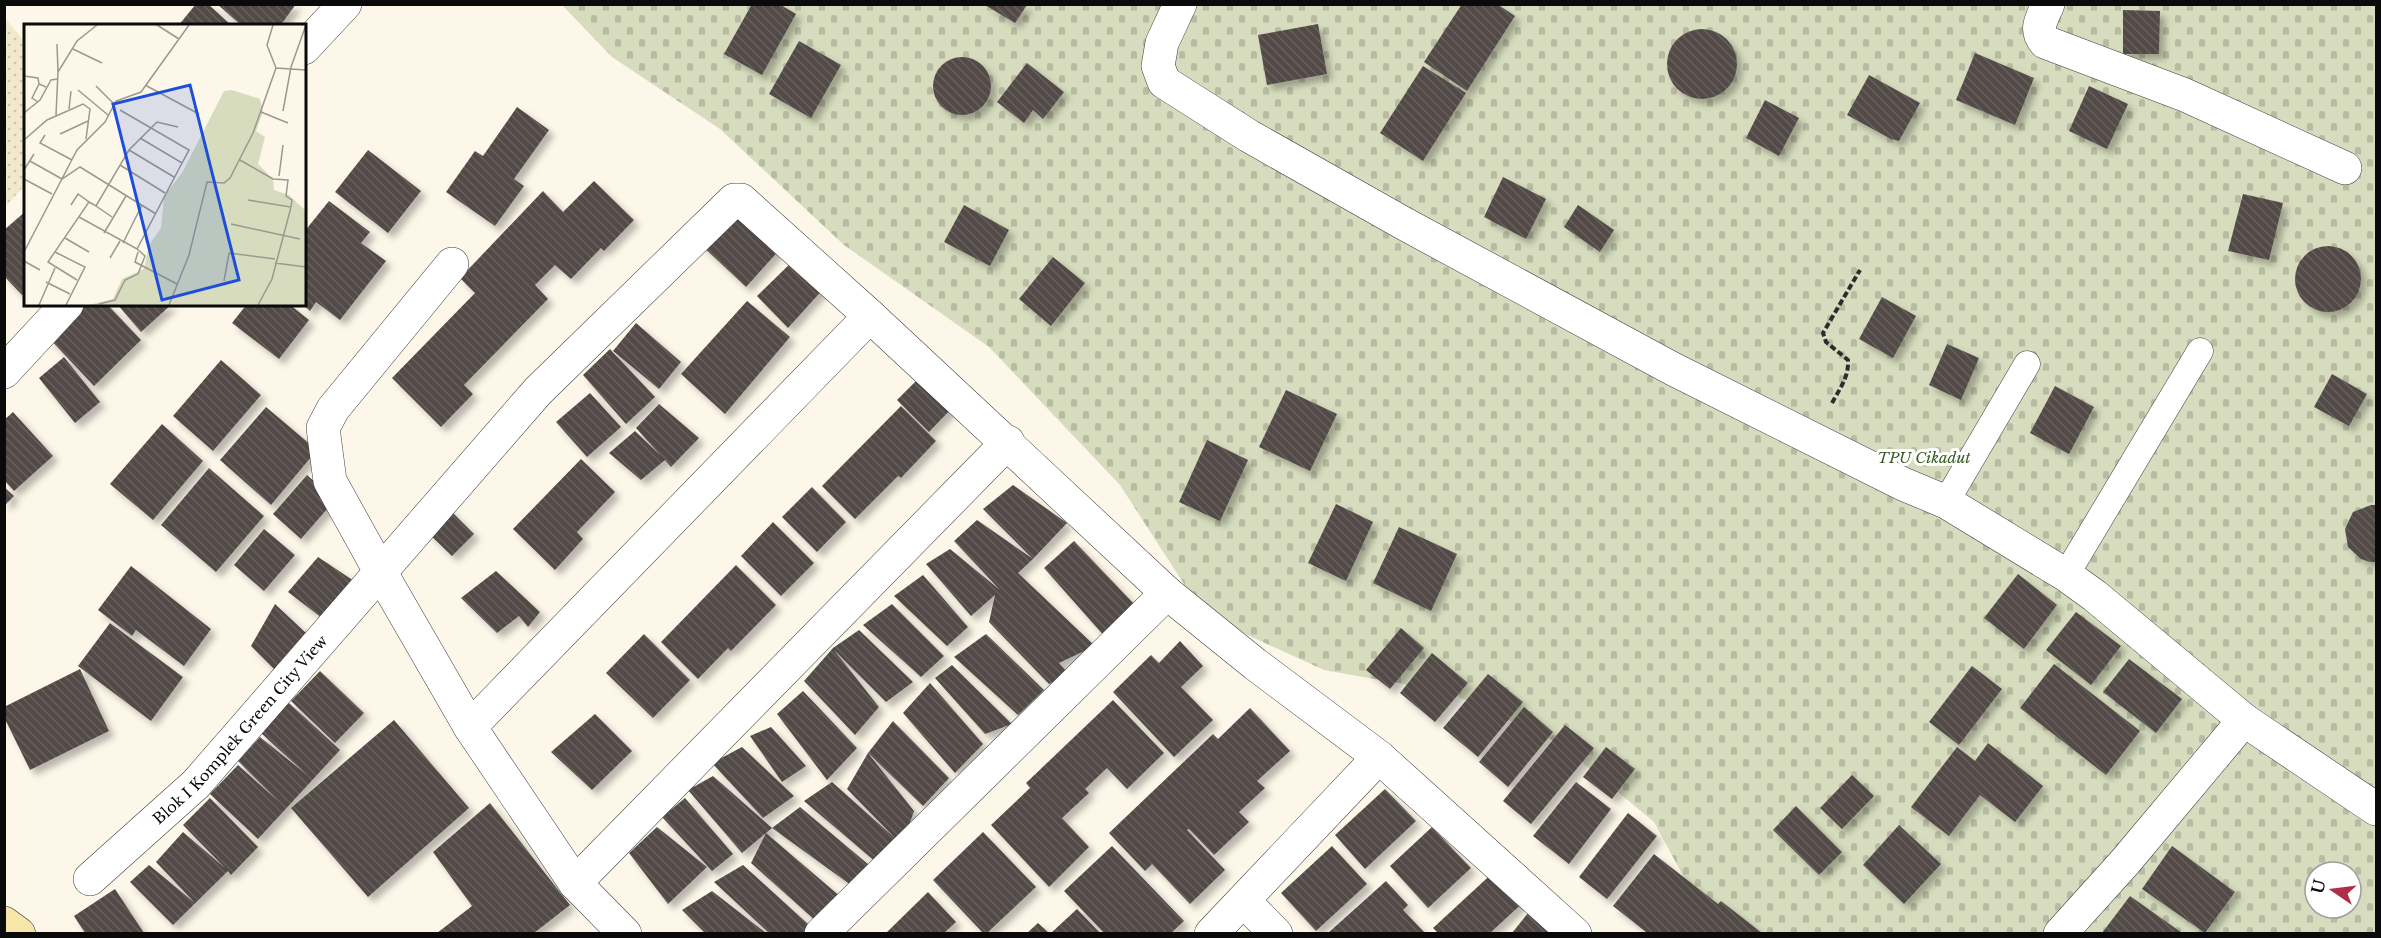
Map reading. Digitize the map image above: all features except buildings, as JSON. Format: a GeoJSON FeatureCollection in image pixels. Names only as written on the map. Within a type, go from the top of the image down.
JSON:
{"type":"FeatureCollection","features":[{"type":"Feature","properties":{"kind":"street"},"geometry":{"type":"LineString","coordinates":[[306,46],[345,4]]}},
{"type":"Feature","properties":{"kind":"street"},"geometry":{"type":"LineString","coordinates":[[1180,4],[1162,43],[1158,66],[1164,82],[1249,136],[1403,223],[1673,369],[1903,484],[1947,502],[2066,575],[2095,596],[2244,720],[2376,809]]}},
{"type":"Feature","properties":{"kind":"street"},"geometry":{"type":"LineString","coordinates":[[2048,4],[2038,27],[2039,35],[2045,42],[2185,95],[2345,168]]}},
{"type":"Feature","properties":{"kind":"street","name":"Blok I Komplek Green City View"},"geometry":{"type":"LineString","coordinates":[[90,879],[196,784],[538,391],[734,200],[741,200],[1008,442],[1167,593],[1255,664],[1379,757],[1575,933]]}},
{"type":"Feature","properties":{"kind":"street"},"geometry":{"type":"LineString","coordinates":[[452,264],[333,409],[323,428],[330,481],[470,727],[575,883],[625,933]]}},
{"type":"Feature","properties":{"kind":"street"},"geometry":{"type":"LineString","coordinates":[[4,372],[65,306]]}},
{"type":"Feature","properties":{"kind":"street"},"geometry":{"type":"LineString","coordinates":[[470,727],[870,315]]}},
{"type":"Feature","properties":{"kind":"street"},"geometry":{"type":"LineString","coordinates":[[575,883],[1008,442]]}},
{"type":"Feature","properties":{"kind":"street"},"geometry":{"type":"LineString","coordinates":[[821,933],[1167,593]]}},
{"type":"Feature","properties":{"kind":"street"},"geometry":{"type":"LineString","coordinates":[[2060,933],[2125,862],[2244,720]]}},
{"type":"Feature","properties":{"kind":"street"},"geometry":{"type":"LineString","coordinates":[[1211,933],[1379,757]]}},
{"type":"Feature","properties":{"kind":"street"},"geometry":{"type":"LineString","coordinates":[[1244,901],[1276,933]]}},
{"type":"Feature","properties":{"kind":"street"},"geometry":{"type":"LineString","coordinates":[[4,923],[19,933]]}},
{"type":"Feature","properties":{"kind":"lane"},"geometry":{"type":"LineString","coordinates":[[2066,575],[2200,351]]}},
{"type":"Feature","properties":{"kind":"lane"},"geometry":{"type":"LineString","coordinates":[[1947,502],[2027,364]]}},
{"type":"Feature","properties":{"kind":"path"},"geometry":{"type":"LineString","coordinates":[[1812,437],[1848,374],[1848,360],[1826,342],[1825,328],[1860,270]]}},
{"type":"Feature","properties":{"kind":"shaded area"},"geometry":{"type":"Polygon","coordinates":[[[5,18],[24,41],[24,186],[5,207],[5,18]]]}},
{"type":"Feature","properties":{"kind":"green space","name":"TPU Cikadut"},"geometry":{"type":"Polygon","coordinates":[[[562,5],[2376,5],[2376,933],[1714,933],[1654,822],[1560,744],[1448,692],[1324,670],[1204,615],[1120,485],[989,347],[844,245],[720,129],[612,57],[562,5]]]}}]}
